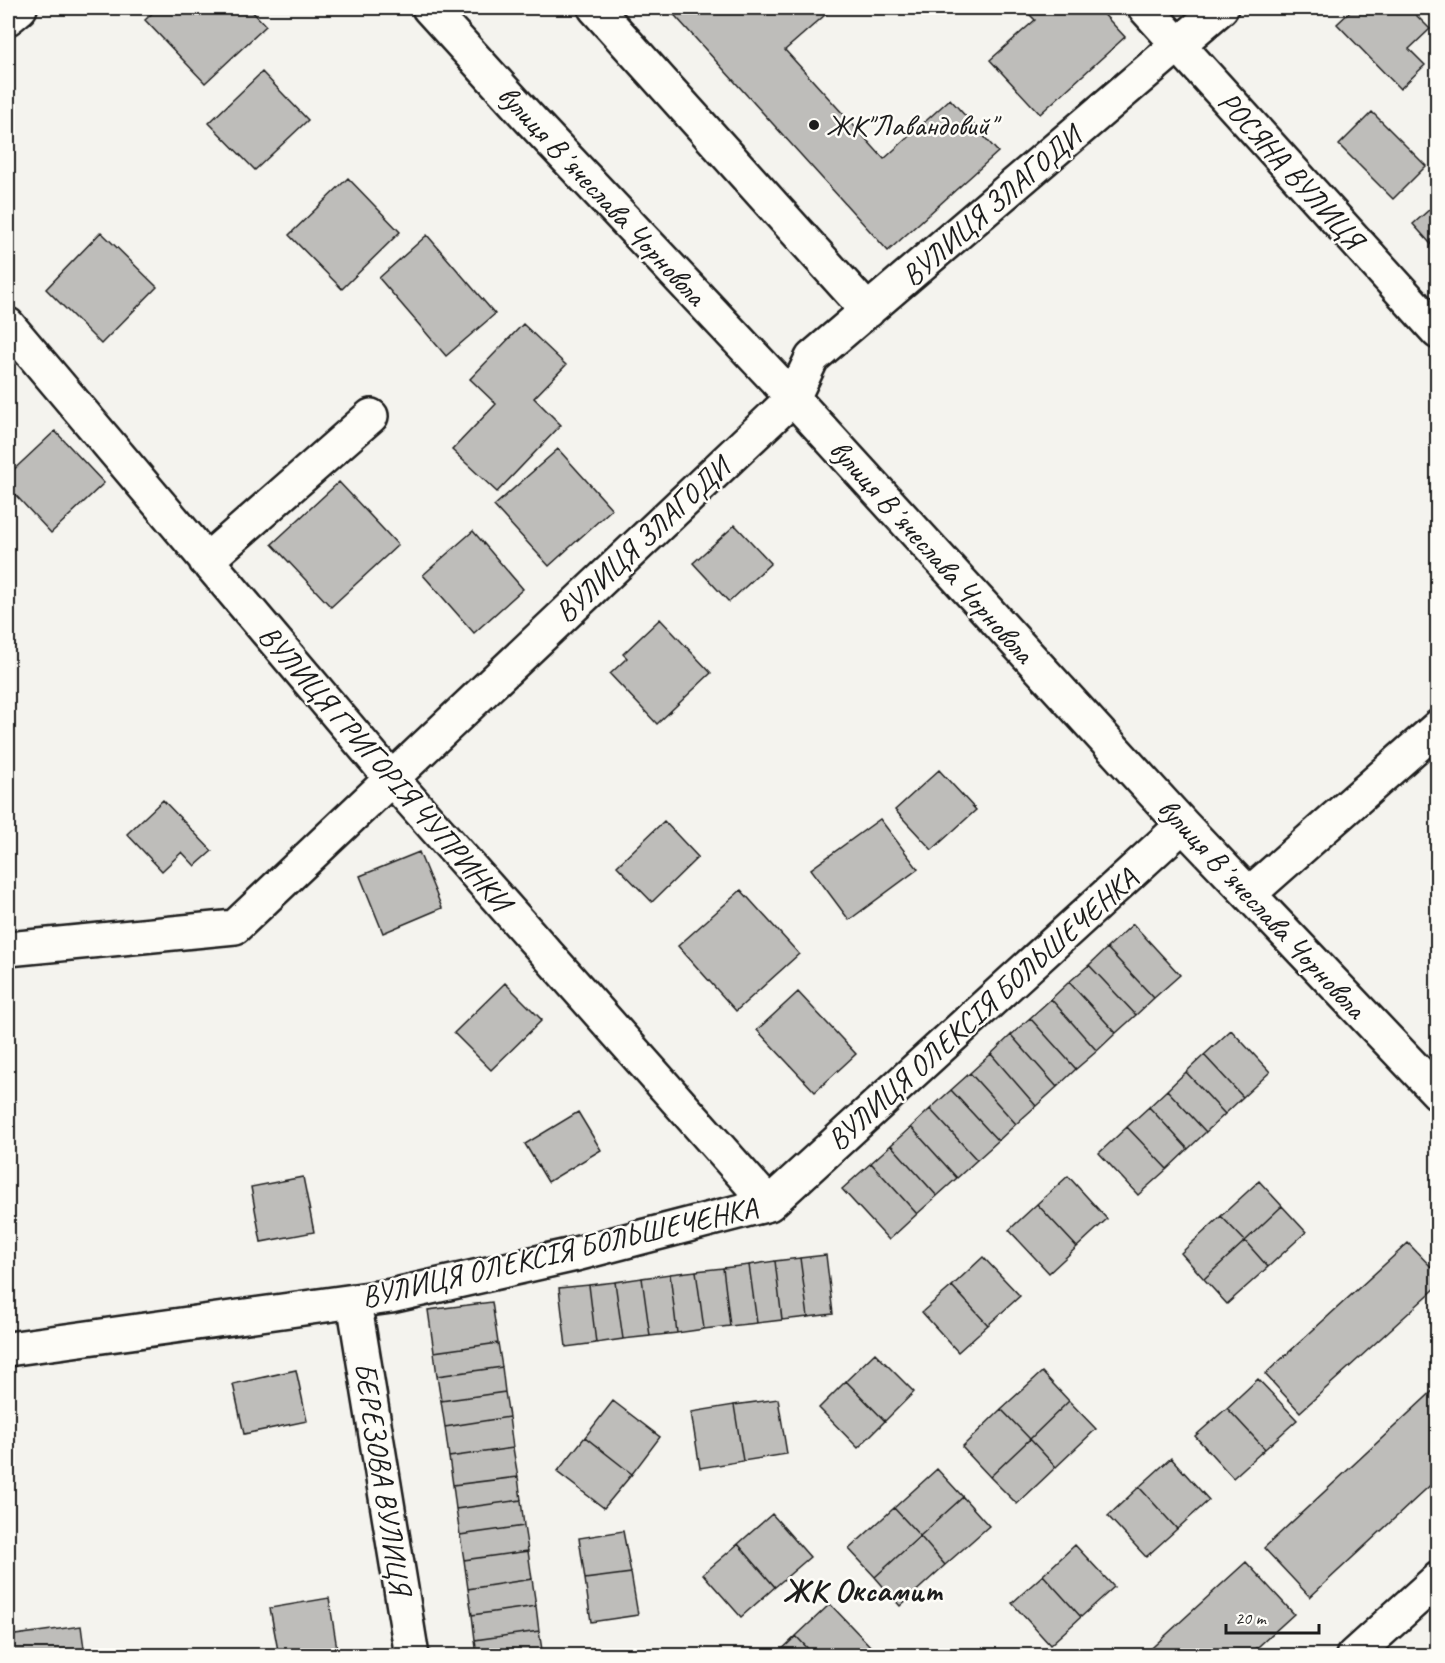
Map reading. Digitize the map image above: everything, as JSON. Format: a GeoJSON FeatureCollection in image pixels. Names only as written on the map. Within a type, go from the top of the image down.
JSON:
{"type":"FeatureCollection","features":[{"type":"Feature","properties":{"kind":"street"},"geometry":{"type":"LineString","coordinates":[[8,18],[20,8]]}},
{"type":"Feature","properties":{"kind":"street","name":"вулиця Вʼячеслава Чорновола"},"geometry":{"type":"LineString","coordinates":[[429,8],[527,116],[793,398],[1183,825],[1437,1093]]}},
{"type":"Feature","properties":{"kind":"street"},"geometry":{"type":"LineString","coordinates":[[595,8],[868,311]]}},
{"type":"Feature","properties":{"kind":"street","name":"РОСЯНА ВУЛИЦЯ"},"geometry":{"type":"LineString","coordinates":[[1144,8],[1437,332]]}},
{"type":"Feature","properties":{"kind":"street","name":"ВУЛИЦЯ ЗЛАГОДИ"},"geometry":{"type":"LineString","coordinates":[[8,950],[235,927],[390,777],[793,398],[812,358],[1221,8]]}},
{"type":"Feature","properties":{"kind":"street","name":"ВУЛИЦЯ ГРИГОРІЯ ЧУПРИНКИ"},"geometry":{"type":"LineString","coordinates":[[8,325],[390,777],[769,1204]]}},
{"type":"Feature","properties":{"kind":"street"},"geometry":{"type":"LineString","coordinates":[[206,561],[371,416]]}},
{"type":"Feature","properties":{"kind":"street"},"geometry":{"type":"LineString","coordinates":[[1249,894],[1437,727]]}},
{"type":"Feature","properties":{"kind":"street","name":"ВУЛИЦЯ ОЛЕКСІЯ БОЛЬШЕЧЕНКА"},"geometry":{"type":"LineString","coordinates":[[8,1349],[391,1296],[572,1255],[769,1204],[1183,825]]}},
{"type":"Feature","properties":{"kind":"street","name":"БЕРЕЗОВА ВУЛИЦЯ"},"geometry":{"type":"LineString","coordinates":[[354,1300],[412,1656]]}},
{"type":"Feature","properties":{"kind":"street"},"geometry":{"type":"LineString","coordinates":[[1353,1656],[1437,1579]]}},
{"type":"Feature","properties":{"kind":"building"},"geometry":{"type":"Polygon","coordinates":[[[158,8],[249,8],[266,26],[205,83],[145,20],[158,8]]]}},
{"type":"Feature","properties":{"kind":"building","name":"ЖК\"Лавандовий\""},"geometry":{"type":"Polygon","coordinates":[[[668,8],[833,8],[785,50],[884,159],[950,99],[998,152],[888,251],[668,8]]]}},
{"type":"Feature","properties":{"kind":"building"},"geometry":{"type":"Polygon","coordinates":[[[1023,8],[1098,8],[1125,37],[1040,114],[990,60],[1035,20],[1023,8]]]}},
{"type":"Feature","properties":{"kind":"building"},"geometry":{"type":"Polygon","coordinates":[[[1354,8],[1409,8],[1430,29],[1409,49],[1425,65],[1400,89],[1337,24],[1354,8]]]}},
{"type":"Feature","properties":{"kind":"building"},"geometry":{"type":"Polygon","coordinates":[[[262,72],[308,120],[255,170],[209,123],[262,72]]]}},
{"type":"Feature","properties":{"kind":"building"},"geometry":{"type":"Polygon","coordinates":[[[1372,112],[1426,166],[1393,199],[1339,145],[1372,112]]]}},
{"type":"Feature","properties":{"kind":"building"},"geometry":{"type":"Polygon","coordinates":[[[348,178],[400,232],[342,289],[289,235],[348,178]]]}},
{"type":"Feature","properties":{"kind":"building"},"geometry":{"type":"Polygon","coordinates":[[[1438,202],[1438,252],[1413,224],[1438,202]]]}},
{"type":"Feature","properties":{"kind":"building"},"geometry":{"type":"Polygon","coordinates":[[[101,232],[157,287],[101,344],[46,289],[101,232]]]}},
{"type":"Feature","properties":{"kind":"building"},"geometry":{"type":"Polygon","coordinates":[[[427,235],[495,314],[446,356],[379,278],[427,235]]]}},
{"type":"Feature","properties":{"kind":"building"},"geometry":{"type":"Polygon","coordinates":[[[523,324],[566,365],[534,398],[561,425],[497,492],[452,450],[496,404],[470,379],[523,324]]]}},
{"type":"Feature","properties":{"kind":"building"},"geometry":{"type":"Polygon","coordinates":[[[55,431],[104,483],[51,533],[8,487],[8,475],[55,431]]]}},
{"type":"Feature","properties":{"kind":"building"},"geometry":{"type":"Polygon","coordinates":[[[558,449],[612,509],[549,566],[494,506],[558,449]]]}},
{"type":"Feature","properties":{"kind":"building"},"geometry":{"type":"Polygon","coordinates":[[[339,482],[398,545],[331,607],[272,544],[339,482]]]}},
{"type":"Feature","properties":{"kind":"building"},"geometry":{"type":"Polygon","coordinates":[[[735,525],[771,563],[729,602],[693,563],[735,525]]]}},
{"type":"Feature","properties":{"kind":"building"},"geometry":{"type":"Polygon","coordinates":[[[473,531],[523,589],[474,633],[423,575],[473,531]]]}},
{"type":"Feature","properties":{"kind":"building"},"geometry":{"type":"Polygon","coordinates":[[[660,619],[711,673],[657,724],[610,674],[627,658],[623,654],[660,619]]]}},
{"type":"Feature","properties":{"kind":"building"},"geometry":{"type":"Polygon","coordinates":[[[939,770],[976,810],[932,850],[895,810],[939,770]]]}},
{"type":"Feature","properties":{"kind":"building"},"geometry":{"type":"Polygon","coordinates":[[[163,800],[212,851],[195,866],[182,852],[162,871],[127,834],[163,800]]]}},
{"type":"Feature","properties":{"kind":"building"},"geometry":{"type":"Polygon","coordinates":[[[880,819],[918,869],[849,920],[811,869],[880,819]]]}},
{"type":"Feature","properties":{"kind":"building"},"geometry":{"type":"Polygon","coordinates":[[[664,821],[698,857],[652,902],[617,866],[664,821]]]}},
{"type":"Feature","properties":{"kind":"building"},"geometry":{"type":"Polygon","coordinates":[[[419,852],[442,908],[383,933],[360,876],[419,852]]]}},
{"type":"Feature","properties":{"kind":"building"},"geometry":{"type":"Polygon","coordinates":[[[741,890],[799,954],[736,1011],[678,946],[741,890]]]}},
{"type":"Feature","properties":{"kind":"building"},"geometry":{"type":"Polygon","coordinates":[[[1133,924],[1180,975],[1154,998],[1107,948],[1133,924]]]}},
{"type":"Feature","properties":{"kind":"building"},"geometry":{"type":"Polygon","coordinates":[[[1107,948],[1154,998],[1136,1015],[1089,965],[1107,948]]]}},
{"type":"Feature","properties":{"kind":"building"},"geometry":{"type":"Polygon","coordinates":[[[1089,965],[1136,1015],[1116,1033],[1069,982],[1089,965]]]}},
{"type":"Feature","properties":{"kind":"building"},"geometry":{"type":"Polygon","coordinates":[[[1069,982],[1116,1033],[1097,1051],[1051,999],[1069,982]]]}},
{"type":"Feature","properties":{"kind":"building"},"geometry":{"type":"Polygon","coordinates":[[[505,983],[542,1020],[491,1070],[454,1033],[505,983]]]}},
{"type":"Feature","properties":{"kind":"building"},"geometry":{"type":"Polygon","coordinates":[[[798,992],[856,1054],[815,1092],[757,1030],[798,992]]]}},
{"type":"Feature","properties":{"kind":"building"},"geometry":{"type":"Polygon","coordinates":[[[1051,999],[1097,1051],[1076,1069],[1030,1018],[1051,999]]]}},
{"type":"Feature","properties":{"kind":"building"},"geometry":{"type":"Polygon","coordinates":[[[1030,1018],[1076,1069],[1057,1087],[1011,1035],[1030,1018]]]}},
{"type":"Feature","properties":{"kind":"building"},"geometry":{"type":"Polygon","coordinates":[[[1231,1030],[1270,1072],[1243,1097],[1204,1055],[1231,1030]]]}},
{"type":"Feature","properties":{"kind":"building"},"geometry":{"type":"Polygon","coordinates":[[[1011,1035],[1057,1087],[1036,1106],[991,1054],[1011,1035]]]}},
{"type":"Feature","properties":{"kind":"building"},"geometry":{"type":"Polygon","coordinates":[[[991,1054],[1036,1106],[1016,1124],[970,1073],[991,1054]]]}},
{"type":"Feature","properties":{"kind":"building"},"geometry":{"type":"Polygon","coordinates":[[[1204,1055],[1243,1097],[1225,1114],[1186,1072],[1204,1055]]]}},
{"type":"Feature","properties":{"kind":"building"},"geometry":{"type":"Polygon","coordinates":[[[1186,1072],[1225,1114],[1206,1132],[1167,1090],[1186,1072]]]}},
{"type":"Feature","properties":{"kind":"building"},"geometry":{"type":"Polygon","coordinates":[[[970,1073],[1016,1124],[998,1141],[951,1090],[970,1073]]]}},
{"type":"Feature","properties":{"kind":"building"},"geometry":{"type":"Polygon","coordinates":[[[951,1090],[998,1141],[977,1160],[930,1109],[951,1090]]]}},
{"type":"Feature","properties":{"kind":"building"},"geometry":{"type":"Polygon","coordinates":[[[1167,1090],[1206,1132],[1188,1149],[1149,1107],[1167,1090]]]}},
{"type":"Feature","properties":{"kind":"building"},"geometry":{"type":"Polygon","coordinates":[[[1149,1107],[1188,1149],[1167,1169],[1127,1127],[1149,1107]]]}},
{"type":"Feature","properties":{"kind":"building"},"geometry":{"type":"Polygon","coordinates":[[[930,1109],[977,1160],[957,1178],[911,1127],[930,1109]]]}},
{"type":"Feature","properties":{"kind":"building"},"geometry":{"type":"Polygon","coordinates":[[[578,1112],[601,1150],[548,1182],[525,1144],[578,1112]]]}},
{"type":"Feature","properties":{"kind":"building"},"geometry":{"type":"Polygon","coordinates":[[[911,1127],[957,1178],[937,1196],[891,1145],[911,1127]]]}},
{"type":"Feature","properties":{"kind":"building"},"geometry":{"type":"Polygon","coordinates":[[[1127,1127],[1167,1169],[1138,1195],[1099,1153],[1127,1127]]]}},
{"type":"Feature","properties":{"kind":"building"},"geometry":{"type":"Polygon","coordinates":[[[891,1145],[937,1196],[917,1214],[871,1163],[891,1145]]]}},
{"type":"Feature","properties":{"kind":"building"},"geometry":{"type":"Polygon","coordinates":[[[871,1163],[917,1214],[889,1240],[842,1189],[871,1163]]]}},
{"type":"Feature","properties":{"kind":"building"},"geometry":{"type":"Polygon","coordinates":[[[1068,1176],[1107,1219],[1077,1247],[1037,1204],[1068,1176]]]}},
{"type":"Feature","properties":{"kind":"building"},"geometry":{"type":"Polygon","coordinates":[[[303,1177],[314,1232],[261,1242],[251,1187],[303,1177]]]}},
{"type":"Feature","properties":{"kind":"building"},"geometry":{"type":"Polygon","coordinates":[[[1259,1181],[1282,1206],[1245,1241],[1221,1216],[1259,1181]]]}},
{"type":"Feature","properties":{"kind":"building"},"geometry":{"type":"Polygon","coordinates":[[[1037,1204],[1077,1247],[1049,1273],[1009,1230],[1037,1204]]]}},
{"type":"Feature","properties":{"kind":"building"},"geometry":{"type":"Polygon","coordinates":[[[1282,1206],[1306,1232],[1268,1267],[1245,1241],[1282,1206]]]}},
{"type":"Feature","properties":{"kind":"building"},"geometry":{"type":"Polygon","coordinates":[[[1221,1216],[1245,1241],[1204,1279],[1181,1253],[1221,1216]]]}},
{"type":"Feature","properties":{"kind":"building"},"geometry":{"type":"Polygon","coordinates":[[[1245,1241],[1268,1267],[1227,1304],[1204,1279],[1245,1241]]]}},
{"type":"Feature","properties":{"kind":"building"},"geometry":{"type":"Polygon","coordinates":[[[1408,1243],[1438,1274],[1438,1286],[1300,1412],[1265,1374],[1408,1243]]]}},
{"type":"Feature","properties":{"kind":"building"},"geometry":{"type":"Polygon","coordinates":[[[826,1255],[833,1314],[808,1317],[800,1258],[826,1255]]]}},
{"type":"Feature","properties":{"kind":"building"},"geometry":{"type":"Polygon","coordinates":[[[983,1257],[1020,1296],[988,1325],[952,1286],[983,1257]]]}},
{"type":"Feature","properties":{"kind":"building"},"geometry":{"type":"Polygon","coordinates":[[[800,1258],[808,1317],[782,1320],[775,1261],[800,1258]]]}},
{"type":"Feature","properties":{"kind":"building"},"geometry":{"type":"Polygon","coordinates":[[[775,1261],[782,1320],[757,1323],[749,1265],[775,1261]]]}},
{"type":"Feature","properties":{"kind":"building"},"geometry":{"type":"Polygon","coordinates":[[[749,1265],[757,1323],[730,1326],[723,1268],[749,1265]]]}},
{"type":"Feature","properties":{"kind":"building"},"geometry":{"type":"Polygon","coordinates":[[[723,1268],[730,1326],[704,1329],[696,1271],[723,1268]]]}},
{"type":"Feature","properties":{"kind":"building"},"geometry":{"type":"Polygon","coordinates":[[[696,1271],[704,1329],[677,1333],[670,1274],[696,1271]]]}},
{"type":"Feature","properties":{"kind":"building"},"geometry":{"type":"Polygon","coordinates":[[[670,1274],[677,1333],[650,1336],[642,1278],[670,1274]]]}},
{"type":"Feature","properties":{"kind":"building"},"geometry":{"type":"Polygon","coordinates":[[[642,1278],[650,1336],[623,1339],[615,1282],[642,1278]]]}},
{"type":"Feature","properties":{"kind":"building"},"geometry":{"type":"Polygon","coordinates":[[[615,1282],[623,1339],[596,1343],[589,1285],[615,1282]]]}},
{"type":"Feature","properties":{"kind":"building"},"geometry":{"type":"Polygon","coordinates":[[[589,1285],[596,1343],[566,1347],[559,1288],[589,1285]]]}},
{"type":"Feature","properties":{"kind":"building"},"geometry":{"type":"Polygon","coordinates":[[[952,1286],[988,1325],[958,1352],[922,1312],[952,1286]]]}},
{"type":"Feature","properties":{"kind":"building"},"geometry":{"type":"Polygon","coordinates":[[[492,1302],[498,1343],[434,1352],[428,1310],[492,1302]]]}},
{"type":"Feature","properties":{"kind":"building"},"geometry":{"type":"Polygon","coordinates":[[[498,1343],[502,1367],[437,1376],[434,1352],[498,1343]]]}},
{"type":"Feature","properties":{"kind":"building"},"geometry":{"type":"Polygon","coordinates":[[[875,1353],[914,1392],[885,1421],[846,1381],[875,1353]]]}},
{"type":"Feature","properties":{"kind":"building"},"geometry":{"type":"Polygon","coordinates":[[[502,1367],[505,1392],[441,1401],[437,1376],[502,1367]]]}},
{"type":"Feature","properties":{"kind":"building"},"geometry":{"type":"Polygon","coordinates":[[[296,1370],[307,1421],[244,1434],[233,1384],[296,1370]]]}},
{"type":"Feature","properties":{"kind":"building"},"geometry":{"type":"Polygon","coordinates":[[[1042,1372],[1069,1401],[1030,1439],[1001,1409],[1042,1372]]]}},
{"type":"Feature","properties":{"kind":"building"},"geometry":{"type":"Polygon","coordinates":[[[1258,1379],[1297,1420],[1265,1449],[1227,1408],[1258,1379]]]}},
{"type":"Feature","properties":{"kind":"building"},"geometry":{"type":"Polygon","coordinates":[[[846,1381],[885,1421],[858,1448],[819,1408],[846,1381]]]}},
{"type":"Feature","properties":{"kind":"building"},"geometry":{"type":"Polygon","coordinates":[[[1438,1386],[1438,1478],[1310,1597],[1264,1548],[1438,1386]]]}},
{"type":"Feature","properties":{"kind":"building"},"geometry":{"type":"Polygon","coordinates":[[[505,1392],[509,1417],[445,1427],[441,1401],[505,1392]]]}},
{"type":"Feature","properties":{"kind":"building"},"geometry":{"type":"Polygon","coordinates":[[[778,1399],[787,1454],[743,1461],[734,1405],[778,1399]]]}},
{"type":"Feature","properties":{"kind":"building"},"geometry":{"type":"Polygon","coordinates":[[[613,1401],[660,1437],[632,1474],[585,1437],[613,1401]]]}},
{"type":"Feature","properties":{"kind":"building"},"geometry":{"type":"Polygon","coordinates":[[[1069,1401],[1096,1429],[1056,1467],[1030,1439],[1069,1401]]]}},
{"type":"Feature","properties":{"kind":"building"},"geometry":{"type":"Polygon","coordinates":[[[734,1405],[743,1461],[700,1468],[691,1412],[734,1405]]]}},
{"type":"Feature","properties":{"kind":"building"},"geometry":{"type":"Polygon","coordinates":[[[1227,1408],[1265,1449],[1233,1478],[1195,1436],[1227,1408]]]}},
{"type":"Feature","properties":{"kind":"building"},"geometry":{"type":"Polygon","coordinates":[[[1001,1409],[1030,1439],[990,1477],[962,1447],[1001,1409]]]}},
{"type":"Feature","properties":{"kind":"building"},"geometry":{"type":"Polygon","coordinates":[[[509,1417],[513,1448],[449,1457],[445,1427],[509,1417]]]}},
{"type":"Feature","properties":{"kind":"building"},"geometry":{"type":"Polygon","coordinates":[[[585,1437],[632,1474],[604,1508],[557,1472],[585,1437]]]}},
{"type":"Feature","properties":{"kind":"building"},"geometry":{"type":"Polygon","coordinates":[[[1030,1439],[1056,1467],[1017,1504],[990,1477],[1030,1439]]]}},
{"type":"Feature","properties":{"kind":"building"},"geometry":{"type":"Polygon","coordinates":[[[513,1448],[518,1477],[453,1485],[449,1457],[513,1448]]]}},
{"type":"Feature","properties":{"kind":"building"},"geometry":{"type":"Polygon","coordinates":[[[1171,1458],[1209,1500],[1177,1529],[1139,1487],[1171,1458]]]}},
{"type":"Feature","properties":{"kind":"building"},"geometry":{"type":"Polygon","coordinates":[[[937,1469],[963,1497],[920,1536],[894,1508],[937,1469]]]}},
{"type":"Feature","properties":{"kind":"building"},"geometry":{"type":"Polygon","coordinates":[[[518,1477],[521,1500],[456,1509],[453,1485],[518,1477]]]}},
{"type":"Feature","properties":{"kind":"building"},"geometry":{"type":"Polygon","coordinates":[[[1139,1487],[1177,1529],[1146,1557],[1108,1516],[1139,1487]]]}},
{"type":"Feature","properties":{"kind":"building"},"geometry":{"type":"Polygon","coordinates":[[[963,1497],[989,1526],[945,1565],[920,1536],[963,1497]]]}},
{"type":"Feature","properties":{"kind":"building"},"geometry":{"type":"Polygon","coordinates":[[[521,1500],[524,1526],[460,1535],[456,1509],[521,1500]]]}},
{"type":"Feature","properties":{"kind":"building"},"geometry":{"type":"Polygon","coordinates":[[[894,1508],[920,1536],[875,1577],[849,1549],[894,1508]]]}},
{"type":"Feature","properties":{"kind":"building"},"geometry":{"type":"Polygon","coordinates":[[[772,1514],[810,1557],[775,1587],[738,1544],[772,1514]]]}},
{"type":"Feature","properties":{"kind":"building"},"geometry":{"type":"Polygon","coordinates":[[[524,1526],[528,1551],[464,1560],[460,1535],[524,1526]]]}},
{"type":"Feature","properties":{"kind":"building"},"geometry":{"type":"Polygon","coordinates":[[[623,1531],[631,1573],[585,1579],[579,1538],[623,1531]]]}},
{"type":"Feature","properties":{"kind":"building"},"geometry":{"type":"Polygon","coordinates":[[[920,1536],[945,1565],[900,1606],[875,1577],[920,1536]]]}},
{"type":"Feature","properties":{"kind":"building"},"geometry":{"type":"Polygon","coordinates":[[[738,1544],[775,1587],[741,1617],[703,1574],[738,1544]]]}},
{"type":"Feature","properties":{"kind":"building"},"geometry":{"type":"Polygon","coordinates":[[[1075,1545],[1114,1587],[1081,1617],[1043,1575],[1075,1545]]]}},
{"type":"Feature","properties":{"kind":"building"},"geometry":{"type":"Polygon","coordinates":[[[528,1551],[532,1579],[468,1589],[464,1560],[528,1551]]]}},
{"type":"Feature","properties":{"kind":"building"},"geometry":{"type":"Polygon","coordinates":[[[1246,1562],[1294,1614],[1248,1656],[1143,1656],[1246,1562]]]}},
{"type":"Feature","properties":{"kind":"building"},"geometry":{"type":"Polygon","coordinates":[[[631,1573],[638,1615],[591,1622],[585,1579],[631,1573]]]}},
{"type":"Feature","properties":{"kind":"building"},"geometry":{"type":"Polygon","coordinates":[[[1043,1575],[1081,1617],[1050,1645],[1012,1603],[1043,1575]]]}},
{"type":"Feature","properties":{"kind":"building"},"geometry":{"type":"Polygon","coordinates":[[[532,1579],[536,1606],[472,1615],[468,1589],[532,1579]]]}},
{"type":"Feature","properties":{"kind":"building"},"geometry":{"type":"Polygon","coordinates":[[[329,1598],[338,1655],[279,1656],[270,1608],[329,1598]]]}},
{"type":"Feature","properties":{"kind":"building"},"geometry":{"type":"Polygon","coordinates":[[[830,1604],[872,1648],[864,1656],[815,1656],[796,1636],[830,1604]]]}},
{"type":"Feature","properties":{"kind":"building"},"geometry":{"type":"Polygon","coordinates":[[[536,1606],[539,1631],[475,1640],[472,1615],[536,1606]]]}},
{"type":"Feature","properties":{"kind":"building"},"geometry":{"type":"Polygon","coordinates":[[[81,1626],[85,1656],[10,1656],[8,1636],[81,1626]]]}},
{"type":"Feature","properties":{"kind":"building"},"geometry":{"type":"Polygon","coordinates":[[[539,1631],[543,1656],[477,1656],[475,1640],[539,1631]]]}},
{"type":"Feature","properties":{"kind":"building"},"geometry":{"type":"Polygon","coordinates":[[[796,1636],[815,1656],[775,1656],[796,1636]]]}},
{"type":"Feature","properties":{"kind":"place","name":"ЖК\"Лавандовий\""},"geometry":{"type":"Point","coordinates":[814,125]}},
{"type":"Feature","properties":{"kind":"district","name":"ЖК Оксамит"},"geometry":{"type":"Point","coordinates":[862,1590]}}]}
